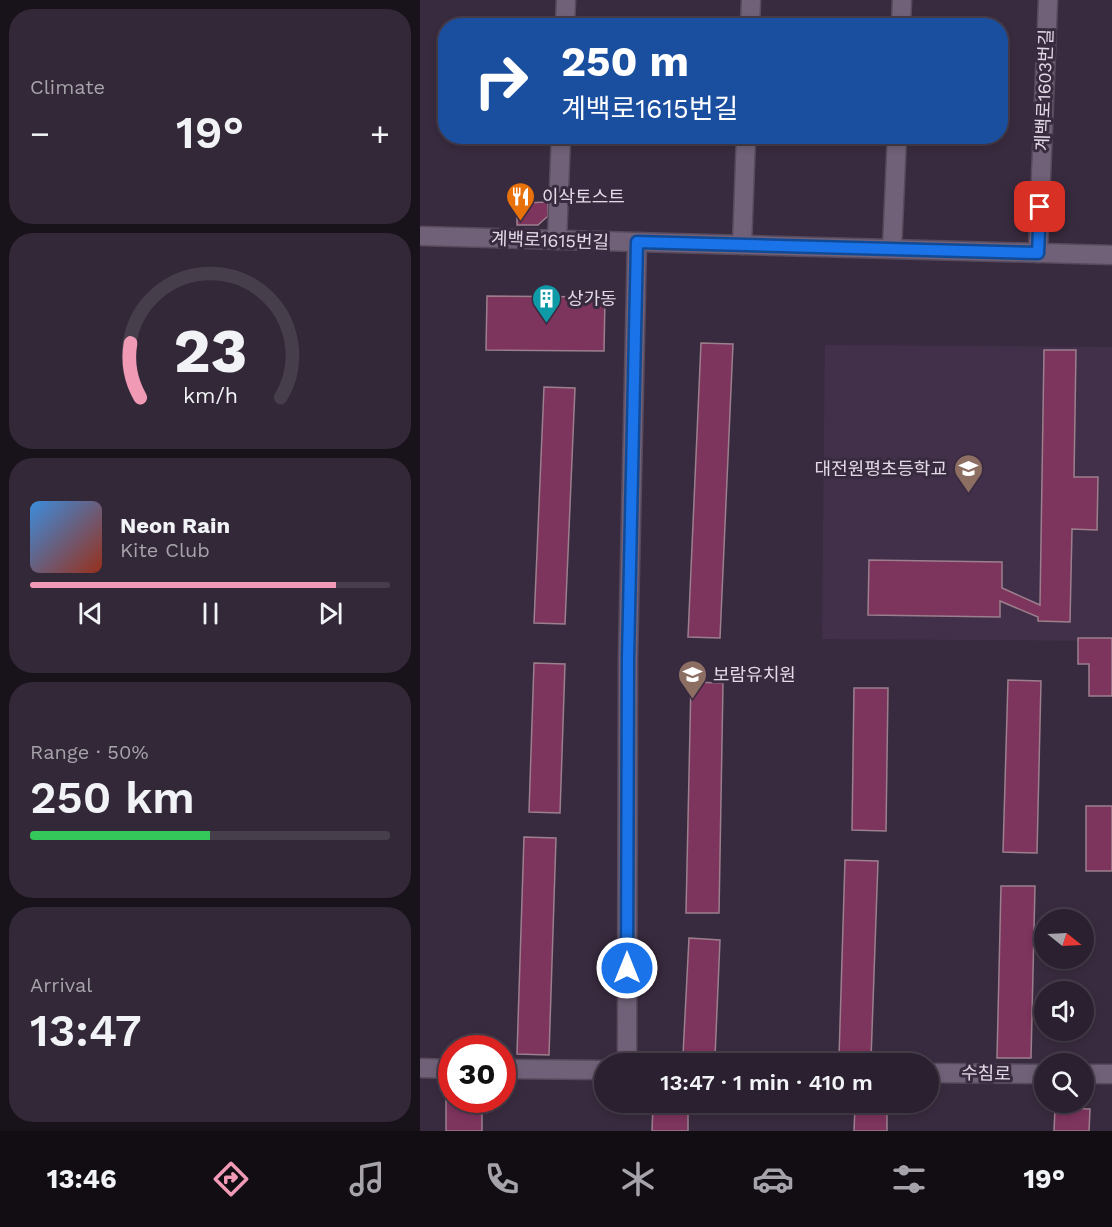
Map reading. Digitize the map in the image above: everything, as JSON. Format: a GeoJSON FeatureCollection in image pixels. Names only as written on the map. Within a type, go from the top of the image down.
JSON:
{"type":"FeatureCollection","features":[{"type":"Feature","properties":{"kind":"street"},"geometry":{"type":"LineString","coordinates":[[565,18],[566,0]]}},
{"type":"Feature","properties":{"kind":"street"},"geometry":{"type":"LineString","coordinates":[[750,18],[751,0]]}},
{"type":"Feature","properties":{"kind":"street"},"geometry":{"type":"LineString","coordinates":[[901,18],[902,0]]}},
{"type":"Feature","properties":{"kind":"street","name":"계백로1603번길"},"geometry":{"type":"LineString","coordinates":[[1038,253],[1048,0]]}},
{"type":"Feature","properties":{"kind":"street"},"geometry":{"type":"LineString","coordinates":[[557,240],[561,144]]}},
{"type":"Feature","properties":{"kind":"street"},"geometry":{"type":"LineString","coordinates":[[742,245],[746,144]]}},
{"type":"Feature","properties":{"kind":"street"},"geometry":{"type":"LineString","coordinates":[[892,249],[897,144]]}},
{"type":"Feature","properties":{"kind":"street","name":"계백로1615번길"},"geometry":{"type":"LineString","coordinates":[[420,236],[1112,255]]}},
{"type":"Feature","properties":{"kind":"street"},"geometry":{"type":"LineString","coordinates":[[627,1053],[628,658],[637,242]]}},
{"type":"Feature","properties":{"kind":"street"},"geometry":{"type":"LineString","coordinates":[[420,1068],[438,1069]]}},
{"type":"Feature","properties":{"kind":"street"},"geometry":{"type":"LineString","coordinates":[[516,1069],[594,1070]]}},
{"type":"Feature","properties":{"kind":"street","name":"수침로"},"geometry":{"type":"LineString","coordinates":[[939,1073],[1034,1074]]}},
{"type":"Feature","properties":{"kind":"street"},"geometry":{"type":"LineString","coordinates":[[1094,1074],[1112,1074]]}},
{"type":"Feature","properties":{"kind":"shaded area","name":"대전원평초등학교"},"geometry":{"type":"Polygon","coordinates":[[[825,345],[1112,347],[1112,641],[822,639],[825,345]]]}},
{"type":"Feature","properties":{"kind":"building"},"geometry":{"type":"Polygon","coordinates":[[[548,202],[548,216],[538,225],[517,225],[517,207],[522,203],[548,202]]]}},
{"type":"Feature","properties":{"kind":"building","name":"상가동"},"geometry":{"type":"Polygon","coordinates":[[[487,296],[605,297],[604,351],[486,350],[487,296]]]}},
{"type":"Feature","properties":{"kind":"building"},"geometry":{"type":"Polygon","coordinates":[[[701,343],[733,344],[720,638],[688,637],[701,343]]]}},
{"type":"Feature","properties":{"kind":"building"},"geometry":{"type":"Polygon","coordinates":[[[1044,350],[1076,350],[1074,477],[1098,477],[1097,530],[1072,529],[1070,622],[1038,621],[1038,617],[1000,601],[1000,617],[868,615],[869,560],[1002,562],[1002,588],[1040,605],[1044,350]]]}},
{"type":"Feature","properties":{"kind":"building"},"geometry":{"type":"Polygon","coordinates":[[[544,387],[575,388],[565,624],[534,623],[544,387]]]}},
{"type":"Feature","properties":{"kind":"building"},"geometry":{"type":"Polygon","coordinates":[[[1078,638],[1112,638],[1112,696],[1089,696],[1089,664],[1078,664],[1078,638]]]}},
{"type":"Feature","properties":{"kind":"building"},"geometry":{"type":"Polygon","coordinates":[[[534,663],[565,664],[560,813],[529,812],[534,663]]]}},
{"type":"Feature","properties":{"kind":"building"},"geometry":{"type":"Polygon","coordinates":[[[1008,680],[1041,681],[1037,853],[1003,852],[1008,680]]]}},
{"type":"Feature","properties":{"kind":"building"},"geometry":{"type":"Polygon","coordinates":[[[691,682],[723,683],[719,913],[686,913],[691,682]]]}},
{"type":"Feature","properties":{"kind":"building"},"geometry":{"type":"Polygon","coordinates":[[[854,688],[888,688],[886,831],[852,830],[854,688]]]}},
{"type":"Feature","properties":{"kind":"building"},"geometry":{"type":"Polygon","coordinates":[[[1086,806],[1112,806],[1112,871],[1086,871],[1086,806]]]}},
{"type":"Feature","properties":{"kind":"building"},"geometry":{"type":"Polygon","coordinates":[[[524,837],[556,838],[549,1055],[517,1054],[524,837]]]}},
{"type":"Feature","properties":{"kind":"building"},"geometry":{"type":"Polygon","coordinates":[[[845,860],[878,861],[871,1053],[839,1053],[845,860]]]}},
{"type":"Feature","properties":{"kind":"building"},"geometry":{"type":"Polygon","coordinates":[[[1001,886],[1035,886],[1031,1058],[997,1058],[1001,886]]]}},
{"type":"Feature","properties":{"kind":"building"},"geometry":{"type":"Polygon","coordinates":[[[689,938],[720,940],[715,1053],[683,1053],[689,938]]]}},
{"type":"Feature","properties":{"kind":"building"},"geometry":{"type":"Polygon","coordinates":[[[446,1113],[482,1113],[482,1131],[446,1131],[446,1113]]]}},
{"type":"Feature","properties":{"kind":"building"},"geometry":{"type":"Polygon","coordinates":[[[653,1113],[688,1113],[688,1131],[652,1131],[653,1113]]]}},
{"type":"Feature","properties":{"kind":"building"},"geometry":{"type":"Polygon","coordinates":[[[855,1113],[887,1113],[887,1131],[854,1131],[855,1113]]]}},
{"type":"Feature","properties":{"kind":"building"},"geometry":{"type":"Polygon","coordinates":[[[1055,1113],[1090,1113],[1089,1131],[1054,1131],[1055,1113]]]}},
{"type":"Feature","properties":{"kind":"place","name":"이삭토스트"},"geometry":{"type":"Point","coordinates":[521,222]}},
{"type":"Feature","properties":{"kind":"place","name":"상가동"},"geometry":{"type":"Point","coordinates":[546,324]}},
{"type":"Feature","properties":{"kind":"place","name":"대전원평초등학교"},"geometry":{"type":"Point","coordinates":[968,494]}},
{"type":"Feature","properties":{"kind":"place","name":"보람유치원"},"geometry":{"type":"Point","coordinates":[692,700]}},
{"type":"Feature","properties":{"kind":"route"},"geometry":{"type":"LineString","coordinates":[[627,968],[628,658],[637,242],[1038,253],[1040,207]]}}]}
